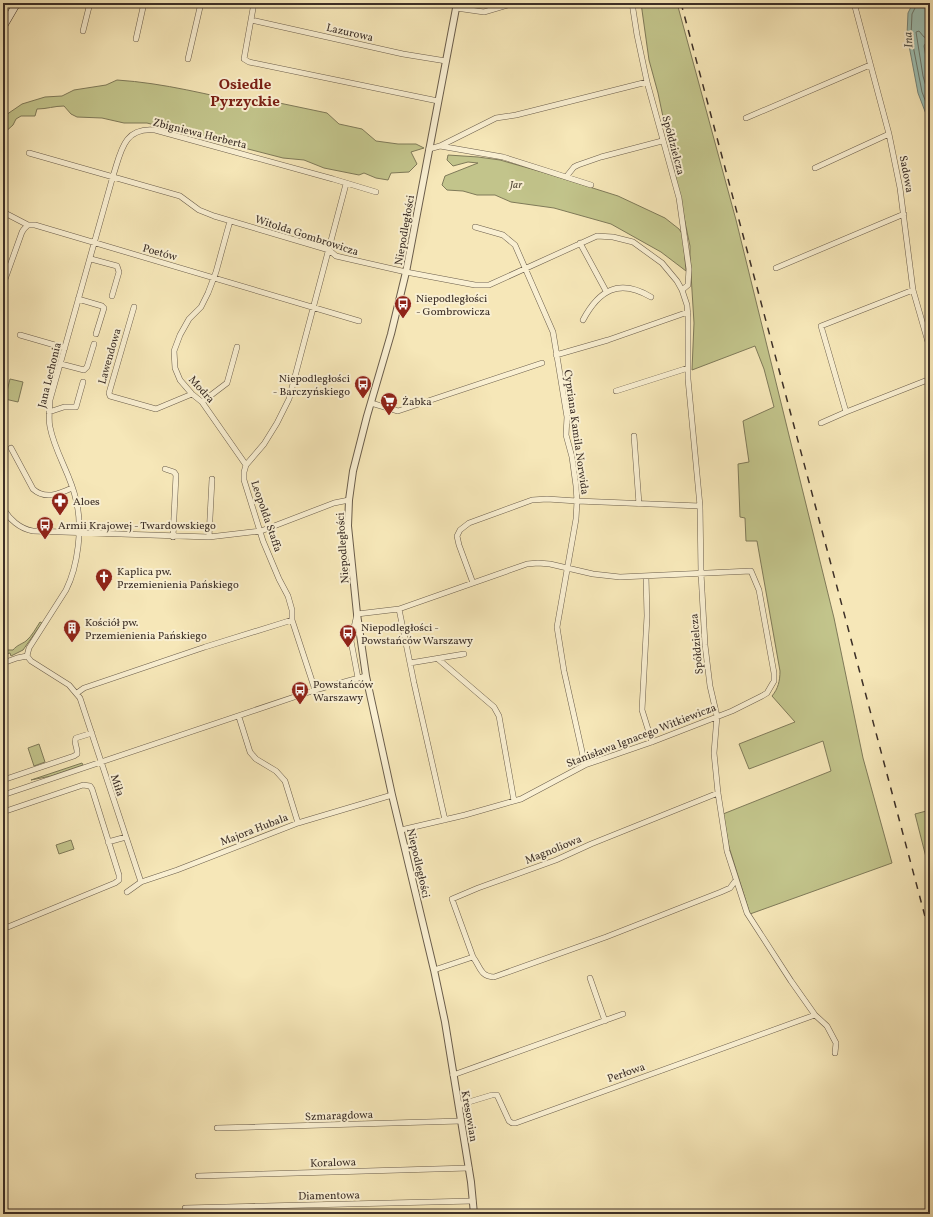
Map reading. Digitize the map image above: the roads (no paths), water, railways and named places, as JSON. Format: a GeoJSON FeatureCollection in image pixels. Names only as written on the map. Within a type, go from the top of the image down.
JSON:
{"type":"FeatureCollection","features":[{"type":"Feature","properties":{"kind":"main road"},"geometry":{"type":"LineString","coordinates":[[3,27],[17,3]]}},
{"type":"Feature","properties":{"kind":"street"},"geometry":{"type":"LineString","coordinates":[[83,30],[90,3]]}},
{"type":"Feature","properties":{"kind":"street"},"geometry":{"type":"LineString","coordinates":[[136,39],[144,3]]}},
{"type":"Feature","properties":{"kind":"street"},"geometry":{"type":"LineString","coordinates":[[188,59],[201,3]]}},
{"type":"Feature","properties":{"kind":"street"},"geometry":{"type":"LineString","coordinates":[[254,3],[244,59],[249,62],[421,99],[438,101]]}},
{"type":"Feature","properties":{"kind":"street"},"geometry":{"type":"LineString","coordinates":[[457,6],[484,12],[515,3]]}},
{"type":"Feature","properties":{"kind":"street","name":"Spółdzielcza"},"geometry":{"type":"LineString","coordinates":[[632,3],[647,82],[662,141],[679,198],[686,241],[689,277],[688,285],[682,290]]}},
{"type":"Feature","properties":{"kind":"street","name":"Sadowa"},"geometry":{"type":"LineString","coordinates":[[854,3],[889,134],[900,188],[913,290],[930,349]]}},
{"type":"Feature","properties":{"kind":"street","name":"Niepodległości"},"geometry":{"type":"LineString","coordinates":[[445,1022],[366,676],[349,544],[349,500],[353,471],[391,334],[406,272],[457,6]]}},
{"type":"Feature","properties":{"kind":"street","name":"Lazurowa"},"geometry":{"type":"LineString","coordinates":[[251,20],[403,54],[446,61]]}},
{"type":"Feature","properties":{"kind":"street"},"geometry":{"type":"LineString","coordinates":[[746,118],[870,65]]}},
{"type":"Feature","properties":{"kind":"street"},"geometry":{"type":"LineString","coordinates":[[429,149],[440,146],[496,118],[647,82]]}},
{"type":"Feature","properties":{"kind":"street","name":"Zbigniewa Herberta"},"geometry":{"type":"LineString","coordinates":[[94,244],[113,176],[126,140],[141,130],[150,130],[334,179],[346,184],[376,192]]}},
{"type":"Feature","properties":{"kind":"street"},"geometry":{"type":"LineString","coordinates":[[815,168],[889,134]]}},
{"type":"Feature","properties":{"kind":"street"},"geometry":{"type":"LineString","coordinates":[[566,177],[574,167],[578,165],[662,141]]}},
{"type":"Feature","properties":{"kind":"street"},"geometry":{"type":"LineString","coordinates":[[440,146],[503,157],[591,185]]}},
{"type":"Feature","properties":{"kind":"street","name":"Witolda Gombrowicza"},"geometry":{"type":"LineString","coordinates":[[29,153],[180,196],[199,210],[230,221],[329,250],[336,256],[406,272],[474,285],[488,285],[597,236],[622,238],[633,242],[662,263],[673,275],[682,290],[688,312]]}},
{"type":"Feature","properties":{"kind":"street"},"geometry":{"type":"LineString","coordinates":[[246,465],[264,444],[289,399],[346,184]]}},
{"type":"Feature","properties":{"kind":"street","name":"Poetów"},"geometry":{"type":"LineString","coordinates":[[3,212],[28,225],[35,225],[94,244],[313,308]]}},
{"type":"Feature","properties":{"kind":"street"},"geometry":{"type":"LineString","coordinates":[[776,268],[904,214]]}},
{"type":"Feature","properties":{"kind":"street"},"geometry":{"type":"LineString","coordinates":[[213,278],[230,221]]}},
{"type":"Feature","properties":{"kind":"street"},"geometry":{"type":"LineString","coordinates":[[3,284],[22,232],[28,225]]}},
{"type":"Feature","properties":{"kind":"street","name":"Cypriana Kamila Norwida"},"geometry":{"type":"LineString","coordinates":[[475,227],[503,235],[515,245],[552,332],[566,417],[566,435],[572,457],[577,501],[576,519],[557,627],[565,678],[585,765]]}},
{"type":"Feature","properties":{"kind":"street"},"geometry":{"type":"LineString","coordinates":[[580,243],[606,291]]}},
{"type":"Feature","properties":{"kind":"street","name":"Jana Lechonia"},"geometry":{"type":"LineString","coordinates":[[27,656],[29,648],[60,602],[70,582],[75,565],[79,533],[76,499],[53,440],[49,412],[50,400],[94,244]]}},
{"type":"Feature","properties":{"kind":"street"},"geometry":{"type":"LineString","coordinates":[[90,259],[117,266],[119,272],[112,296]]}},
{"type":"Feature","properties":{"kind":"street","name":"Modra"},"geometry":{"type":"LineString","coordinates":[[213,278],[208,293],[201,306],[189,319],[180,335],[174,351],[175,368],[180,380],[192,394],[202,402],[246,465]]}},
{"type":"Feature","properties":{"kind":"street"},"geometry":{"type":"LineString","coordinates":[[583,320],[590,306],[606,291],[623,288],[634,289],[651,297]]}},
{"type":"Feature","properties":{"kind":"street"},"geometry":{"type":"LineString","coordinates":[[846,412],[821,326],[913,290]]}},
{"type":"Feature","properties":{"kind":"street"},"geometry":{"type":"LineString","coordinates":[[78,299],[102,306],[104,308],[96,334]]}},
{"type":"Feature","properties":{"kind":"street","name":"Lawendowa"},"geometry":{"type":"LineString","coordinates":[[134,307],[111,386],[110,396],[156,410],[192,394]]}},
{"type":"Feature","properties":{"kind":"street"},"geometry":{"type":"LineString","coordinates":[[313,308],[359,322]]}},
{"type":"Feature","properties":{"kind":"street"},"geometry":{"type":"LineString","coordinates":[[556,355],[608,340],[688,312]]}},
{"type":"Feature","properties":{"kind":"street","name":"Spółdzielcza"},"geometry":{"type":"LineString","coordinates":[[688,312],[688,368],[691,417],[700,506],[701,573],[705,645],[709,679],[717,716],[714,753],[718,793],[727,851],[747,913],[815,1015],[827,1026],[836,1043],[836,1052]]}},
{"type":"Feature","properties":{"kind":"street"},"geometry":{"type":"LineString","coordinates":[[20,335],[65,348]]}},
{"type":"Feature","properties":{"kind":"street"},"geometry":{"type":"LineString","coordinates":[[60,364],[84,370],[87,367],[94,344]]}},
{"type":"Feature","properties":{"kind":"street"},"geometry":{"type":"LineString","coordinates":[[202,402],[227,383],[237,347]]}},
{"type":"Feature","properties":{"kind":"street"},"geometry":{"type":"LineString","coordinates":[[371,403],[398,411],[542,363]]}},
{"type":"Feature","properties":{"kind":"street"},"geometry":{"type":"LineString","coordinates":[[616,391],[688,368]]}},
{"type":"Feature","properties":{"kind":"street"},"geometry":{"type":"LineString","coordinates":[[821,423],[930,379]]}},
{"type":"Feature","properties":{"kind":"street"},"geometry":{"type":"LineString","coordinates":[[49,412],[64,407],[76,407],[83,382]]}},
{"type":"Feature","properties":{"kind":"street"},"geometry":{"type":"LineString","coordinates":[[634,436],[639,504]]}},
{"type":"Feature","properties":{"kind":"street"},"geometry":{"type":"LineString","coordinates":[[10,448],[33,489],[38,494],[49,496],[72,488]]}},
{"type":"Feature","properties":{"kind":"street","name":"Leopolda Staffa"},"geometry":{"type":"LineString","coordinates":[[246,465],[244,480],[260,531],[279,579],[288,596],[292,610],[292,620],[315,690]]}},
{"type":"Feature","properties":{"kind":"street"},"geometry":{"type":"LineString","coordinates":[[165,470],[174,472],[176,475],[173,537]]}},
{"type":"Feature","properties":{"kind":"street"},"geometry":{"type":"LineString","coordinates":[[210,537],[212,479]]}},
{"type":"Feature","properties":{"kind":"street"},"geometry":{"type":"LineString","coordinates":[[473,583],[459,546],[457,536],[460,530],[469,523],[532,500],[547,499],[700,506]]}},
{"type":"Feature","properties":{"kind":"street"},"geometry":{"type":"LineString","coordinates":[[3,508],[13,521],[29,531],[173,537],[210,537],[260,531],[334,503],[349,500]]}},
{"type":"Feature","properties":{"kind":"street"},"geometry":{"type":"LineString","coordinates":[[358,678],[351,641],[357,614],[398,609],[527,564],[538,563],[593,574],[620,577],[701,573]]}},
{"type":"Feature","properties":{"kind":"street","name":"Stanisława Ignacego Witkiewicza"},"geometry":{"type":"LineString","coordinates":[[401,830],[445,820],[514,801],[585,765],[652,742],[762,696],[771,688],[774,681],[772,660],[759,590],[751,571],[701,573]]}},
{"type":"Feature","properties":{"kind":"street"},"geometry":{"type":"LineString","coordinates":[[646,576],[647,616],[642,710],[652,742]]}},
{"type":"Feature","properties":{"kind":"street"},"geometry":{"type":"LineString","coordinates":[[398,609],[445,820]]}},
{"type":"Feature","properties":{"kind":"street"},"geometry":{"type":"LineString","coordinates":[[3,663],[27,656],[35,664],[67,684],[77,693],[84,688],[205,647],[292,620]]}},
{"type":"Feature","properties":{"kind":"street"},"geometry":{"type":"LineString","coordinates":[[410,663],[464,654]]}},
{"type":"Feature","properties":{"kind":"street"},"geometry":{"type":"LineString","coordinates":[[438,659],[494,707],[499,716],[514,801]]}},
{"type":"Feature","properties":{"kind":"street"},"geometry":{"type":"LineString","coordinates":[[3,795],[239,717],[315,690],[366,676]]}},
{"type":"Feature","properties":{"kind":"street","name":"Miła"},"geometry":{"type":"LineString","coordinates":[[77,693],[92,732],[141,882]]}},
{"type":"Feature","properties":{"kind":"street"},"geometry":{"type":"LineString","coordinates":[[239,717],[250,752],[256,759],[276,772],[285,781],[298,823]]}},
{"type":"Feature","properties":{"kind":"street"},"geometry":{"type":"LineString","coordinates":[[3,780],[74,756],[77,754],[78,750],[75,739],[92,732]]}},
{"type":"Feature","properties":{"kind":"street"},"geometry":{"type":"LineString","coordinates":[[3,812],[83,785],[87,785],[92,789],[119,872],[119,880],[62,906],[3,929]]}},
{"type":"Feature","properties":{"kind":"street","name":"Magnoliowa"},"geometry":{"type":"LineString","coordinates":[[718,793],[556,860],[452,899],[473,957],[482,974],[488,977],[494,977],[606,937],[721,892],[730,888],[736,880]]}},
{"type":"Feature","properties":{"kind":"street","name":"Majora Hubala"},"geometry":{"type":"LineString","coordinates":[[128,892],[141,882],[177,870],[298,823],[392,795]]}},
{"type":"Feature","properties":{"kind":"street"},"geometry":{"type":"LineString","coordinates":[[108,842],[126,837]]}},
{"type":"Feature","properties":{"kind":"street"},"geometry":{"type":"LineString","coordinates":[[434,970],[473,957]]}},
{"type":"Feature","properties":{"kind":"street"},"geometry":{"type":"LineString","coordinates":[[590,978],[605,1021]]}},
{"type":"Feature","properties":{"kind":"street"},"geometry":{"type":"LineString","coordinates":[[453,1075],[623,1014]]}},
{"type":"Feature","properties":{"kind":"street","name":"Perłowa"},"geometry":{"type":"LineString","coordinates":[[459,1105],[492,1095],[497,1095],[509,1121],[516,1123],[815,1015]]}},
{"type":"Feature","properties":{"kind":"street","name":"Kresowian"},"geometry":{"type":"LineString","coordinates":[[445,1022],[469,1168],[474,1214]]}},
{"type":"Feature","properties":{"kind":"street","name":"Szmaragdowa"},"geometry":{"type":"LineString","coordinates":[[217,1128],[461,1121]]}},
{"type":"Feature","properties":{"kind":"street","name":"Koralowa"},"geometry":{"type":"LineString","coordinates":[[198,1176],[469,1168]]}},
{"type":"Feature","properties":{"kind":"street","name":"Diamentowa"},"geometry":{"type":"LineString","coordinates":[[185,1208],[473,1201]]}},
{"type":"Feature","properties":{"kind":"water","name":"Ina"},"geometry":{"type":"Polygon","coordinates":[[[911,3],[929,3],[927,13],[930,58],[930,119],[926,114],[918,93],[907,35],[908,13],[911,3]]]}},
{"type":"Feature","properties":{"kind":"railway"},"geometry":{"type":"LineString","coordinates":[[681,3],[930,935]]}},
{"type":"Feature","properties":{"kind":"place","name":"Niepodległości - Gombrowicza"},"geometry":{"type":"Point","coordinates":[403,319]}},
{"type":"Feature","properties":{"kind":"place","name":"Niepodległości - Barczyńskiego"},"geometry":{"type":"Point","coordinates":[363,399]}},
{"type":"Feature","properties":{"kind":"place","name":"Żabka"},"geometry":{"type":"Point","coordinates":[389,416]}},
{"type":"Feature","properties":{"kind":"place","name":"Aloes"},"geometry":{"type":"Point","coordinates":[60,516]}},
{"type":"Feature","properties":{"kind":"place","name":"Armii Krajowej - Twardowskiego"},"geometry":{"type":"Point","coordinates":[45,540]}},
{"type":"Feature","properties":{"kind":"place","name":"Kaplica pw. Przemienienia Pańskiego"},"geometry":{"type":"Point","coordinates":[104,592]}},
{"type":"Feature","properties":{"kind":"place","name":"Kościół pw. Przemienienia Pańskiego"},"geometry":{"type":"Point","coordinates":[72,643]}},
{"type":"Feature","properties":{"kind":"place","name":"Niepodległości - Powstańców Warszawy"},"geometry":{"type":"Point","coordinates":[348,648]}},
{"type":"Feature","properties":{"kind":"place","name":"Powstańców Warszawy"},"geometry":{"type":"Point","coordinates":[300,705]}},
{"type":"Feature","properties":{"kind":"district","name":"Osiedle Pyrzyckie"},"geometry":{"type":"Point","coordinates":[245,92]}},
{"type":"Feature","properties":{"kind":"park label","name":"Jar"},"geometry":{"type":"Point","coordinates":[516,184]}}]}
